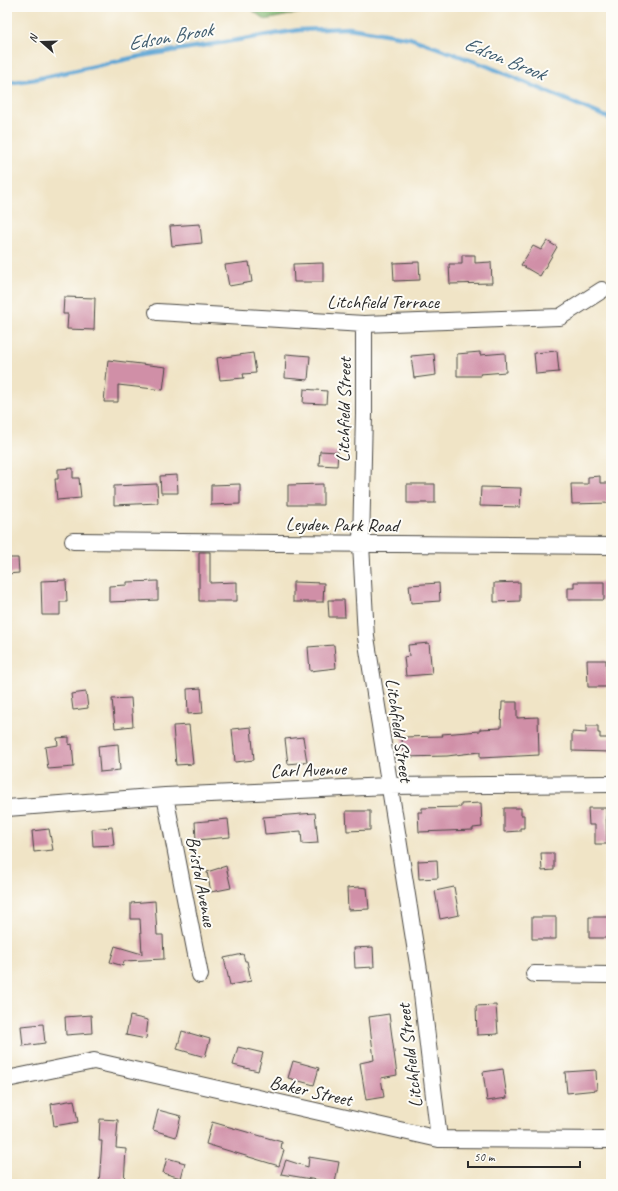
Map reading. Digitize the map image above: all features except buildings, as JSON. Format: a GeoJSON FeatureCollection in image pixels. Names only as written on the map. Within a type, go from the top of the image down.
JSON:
{"type":"FeatureCollection","features":[{"type":"Feature","properties":{"kind":"street","name":"Litchfield Terrace"},"geometry":{"type":"LineString","coordinates":[[157,312],[364,324],[560,316],[602,290]]}},
{"type":"Feature","properties":{"kind":"street","name":"Litchfield Street"},"geometry":{"type":"LineString","coordinates":[[364,324],[364,414],[361,544],[366,637],[388,786],[420,977],[439,1139]]}},
{"type":"Feature","properties":{"kind":"street","name":"Leyden Park Road"},"geometry":{"type":"LineString","coordinates":[[73,541],[611,546]]}},
{"type":"Feature","properties":{"kind":"street","name":"Carl Avenue"},"geometry":{"type":"LineString","coordinates":[[7,808],[165,796],[388,786],[611,784]]}},
{"type":"Feature","properties":{"kind":"street","name":"Bristol Avenue"},"geometry":{"type":"LineString","coordinates":[[165,796],[200,975]]}},
{"type":"Feature","properties":{"kind":"street"},"geometry":{"type":"LineString","coordinates":[[534,974],[611,975]]}},
{"type":"Feature","properties":{"kind":"street","name":"Baker Street"},"geometry":{"type":"LineString","coordinates":[[7,1079],[94,1061],[439,1139],[611,1140]]}},
{"type":"Feature","properties":{"kind":"green space"},"geometry":{"type":"Polygon","coordinates":[[[248,7],[329,7],[265,20],[248,7]]]}},
{"type":"Feature","properties":{"kind":"waterway","name":"Edson Brook"},"geometry":{"type":"LineString","coordinates":[[7,83],[36,79],[146,55],[299,30],[349,28],[410,38],[487,66],[611,119]]}}]}
